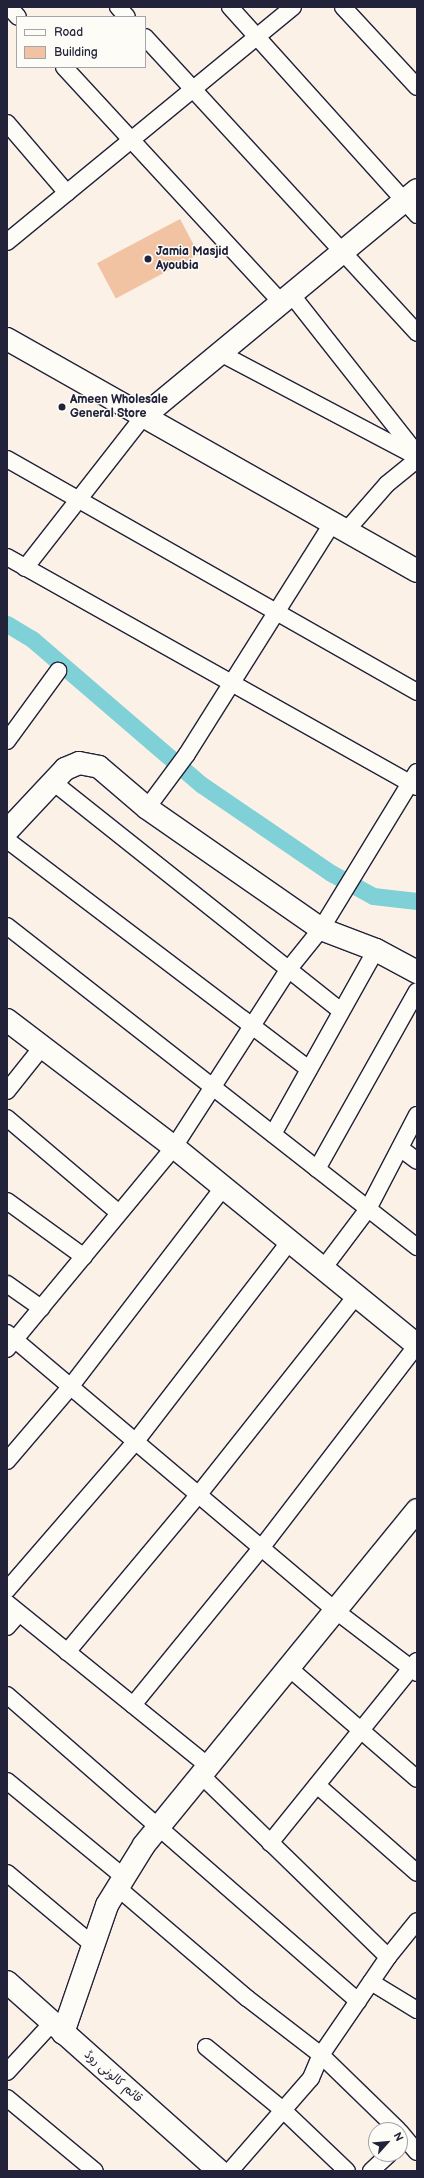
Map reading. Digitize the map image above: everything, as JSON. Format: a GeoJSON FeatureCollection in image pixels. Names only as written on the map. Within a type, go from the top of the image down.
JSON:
{"type":"FeatureCollection","features":[{"type":"Feature","properties":{"kind":"street"},"geometry":{"type":"LineString","coordinates":[[9,7],[17,16]]}},
{"type":"Feature","properties":{"kind":"street"},"geometry":{"type":"LineString","coordinates":[[118,7],[126,16]]}},
{"type":"Feature","properties":{"kind":"street"},"geometry":{"type":"LineString","coordinates":[[25,568],[143,417],[342,252],[413,202],[256,37],[230,7]]}},
{"type":"Feature","properties":{"kind":"street"},"geometry":{"type":"LineString","coordinates":[[8,240],[292,7]]}},
{"type":"Feature","properties":{"kind":"street"},"geometry":{"type":"LineString","coordinates":[[343,7],[417,87]]}},
{"type":"Feature","properties":{"kind":"street"},"geometry":{"type":"LineString","coordinates":[[146,38],[417,334]]}},
{"type":"Feature","properties":{"kind":"street"},"geometry":{"type":"LineString","coordinates":[[65,68],[131,140],[286,298],[417,455]]}},
{"type":"Feature","properties":{"kind":"street"},"geometry":{"type":"LineString","coordinates":[[7,123],[66,193]]}},
{"type":"Feature","properties":{"kind":"street"},"geometry":{"type":"LineString","coordinates":[[7,339],[417,571]]}},
{"type":"Feature","properties":{"kind":"street"},"geometry":{"type":"LineString","coordinates":[[220,353],[417,455]]}},
{"type":"Feature","properties":{"kind":"street"},"geometry":{"type":"LineString","coordinates":[[7,459],[417,692]]}},
{"type":"Feature","properties":{"kind":"street"},"geometry":{"type":"LineString","coordinates":[[147,808],[182,760],[275,611],[339,528],[387,484],[417,460]]}},
{"type":"Feature","properties":{"kind":"street"},"geometry":{"type":"LineString","coordinates":[[7,557],[230,684],[415,781],[321,929],[288,970],[174,1147],[118,1212],[84,1257],[41,1308],[10,1340],[71,1386],[336,1610],[415,1668],[361,1730],[270,1843]]}},
{"type":"Feature","properties":{"kind":"street"},"geometry":{"type":"LineString","coordinates":[[7,741],[58,670]]}},
{"type":"Feature","properties":{"kind":"street"},"geometry":{"type":"LineString","coordinates":[[7,831],[65,768],[79,763],[100,767],[147,808],[321,929],[376,950],[417,972]]}},
{"type":"Feature","properties":{"kind":"street"},"geometry":{"type":"LineString","coordinates":[[53,782],[341,1011]]}},
{"type":"Feature","properties":{"kind":"street"},"geometry":{"type":"LineString","coordinates":[[7,840],[252,1025],[309,1070]]}},
{"type":"Feature","properties":{"kind":"street"},"geometry":{"type":"LineString","coordinates":[[7,926],[417,1247]]}},
{"type":"Feature","properties":{"kind":"street"},"geometry":{"type":"LineString","coordinates":[[273,1134],[376,950]]}},
{"type":"Feature","properties":{"kind":"street"},"geometry":{"type":"LineString","coordinates":[[317,1169],[417,991]]}},
{"type":"Feature","properties":{"kind":"street"},"geometry":{"type":"LineString","coordinates":[[7,1020],[174,1147],[355,1297],[417,1345],[262,1547],[133,1705]]}},
{"type":"Feature","properties":{"kind":"street"},"geometry":{"type":"LineString","coordinates":[[7,1091],[42,1046]]}},
{"type":"Feature","properties":{"kind":"street"},"geometry":{"type":"LineString","coordinates":[[322,1270],[368,1209],[417,1115]]}},
{"type":"Feature","properties":{"kind":"street"},"geometry":{"type":"LineString","coordinates":[[7,1118],[118,1212]]}},
{"type":"Feature","properties":{"kind":"street"},"geometry":{"type":"LineString","coordinates":[[400,1148],[417,1161]]}},
{"type":"Feature","properties":{"kind":"street"},"geometry":{"type":"LineString","coordinates":[[7,1461],[71,1386],[223,1188]]}},
{"type":"Feature","properties":{"kind":"street"},"geometry":{"type":"LineString","coordinates":[[7,1201],[84,1257]]}},
{"type":"Feature","properties":{"kind":"street"},"geometry":{"type":"LineString","coordinates":[[7,1590],[136,1441],[289,1242]]}},
{"type":"Feature","properties":{"kind":"street"},"geometry":{"type":"LineString","coordinates":[[7,1284],[41,1308]]}},
{"type":"Feature","properties":{"kind":"street"},"geometry":{"type":"LineString","coordinates":[[67,1652],[199,1494],[355,1297]]}},
{"type":"Feature","properties":{"kind":"street"},"geometry":{"type":"LineString","coordinates":[[7,2072],[57,2028],[93,1945],[107,1905],[160,1826],[336,1610],[413,1522]]}},
{"type":"Feature","properties":{"kind":"street"},"geometry":{"type":"LineString","coordinates":[[7,1603],[133,1705],[204,1771],[270,1843],[388,1957]]}},
{"type":"Feature","properties":{"kind":"street"},"geometry":{"type":"LineString","coordinates":[[7,1627],[19,1613]]}},
{"type":"Feature","properties":{"kind":"street"},"geometry":{"type":"LineString","coordinates":[[289,1668],[417,1779]]}},
{"type":"Feature","properties":{"kind":"street"},"geometry":{"type":"LineString","coordinates":[[7,1696],[160,1826],[358,2001]]}},
{"type":"Feature","properties":{"kind":"street"},"geometry":{"type":"LineString","coordinates":[[7,1781],[121,1882],[247,1998],[321,2055],[391,2122]]}},
{"type":"Feature","properties":{"kind":"street"},"geometry":{"type":"LineString","coordinates":[[317,1785],[417,1873]]}},
{"type":"Feature","properties":{"kind":"street"},"geometry":{"type":"LineString","coordinates":[[7,1873],[93,1945]]}},
{"type":"Feature","properties":{"kind":"street"},"geometry":{"type":"LineString","coordinates":[[230,2171],[311,2078],[321,2055],[388,1957],[416,1924]]}},
{"type":"Feature","properties":{"kind":"street","name":"قائم کالونی روڈ"},"geometry":{"type":"LineString","coordinates":[[7,1982],[219,2171]]}},
{"type":"Feature","properties":{"kind":"street"},"geometry":{"type":"LineString","coordinates":[[371,1982],[417,2010]]}},
{"type":"Feature","properties":{"kind":"street"},"geometry":{"type":"LineString","coordinates":[[206,2047],[283,2110],[347,2171]]}},
{"type":"Feature","properties":{"kind":"street"},"geometry":{"type":"LineString","coordinates":[[7,2098],[95,2171]]}},
{"type":"Feature","properties":{"kind":"street"},"geometry":{"type":"LineString","coordinates":[[408,2140],[417,2152]]}},
{"type":"Feature","properties":{"kind":"street"},"geometry":{"type":"LineString","coordinates":[[371,2171],[381,2162]]}},
{"type":"Feature","properties":{"kind":"building","name":"Jamia Masjid Ayoubia"},"geometry":{"type":"Polygon","coordinates":[[[180,219],[199,254],[116,298],[97,263],[180,219]]]}},
{"type":"Feature","properties":{"kind":"waterway"},"geometry":{"type":"LineString","coordinates":[[7,624],[32,639],[202,785],[331,873],[373,896],[417,901]]}},
{"type":"Feature","properties":{"kind":"place","name":"Jamia Masjid Ayoubia"},"geometry":{"type":"Point","coordinates":[148,259]}},
{"type":"Feature","properties":{"kind":"place","name":"Ameen Wholesale General Store"},"geometry":{"type":"Point","coordinates":[62,407]}}]}
